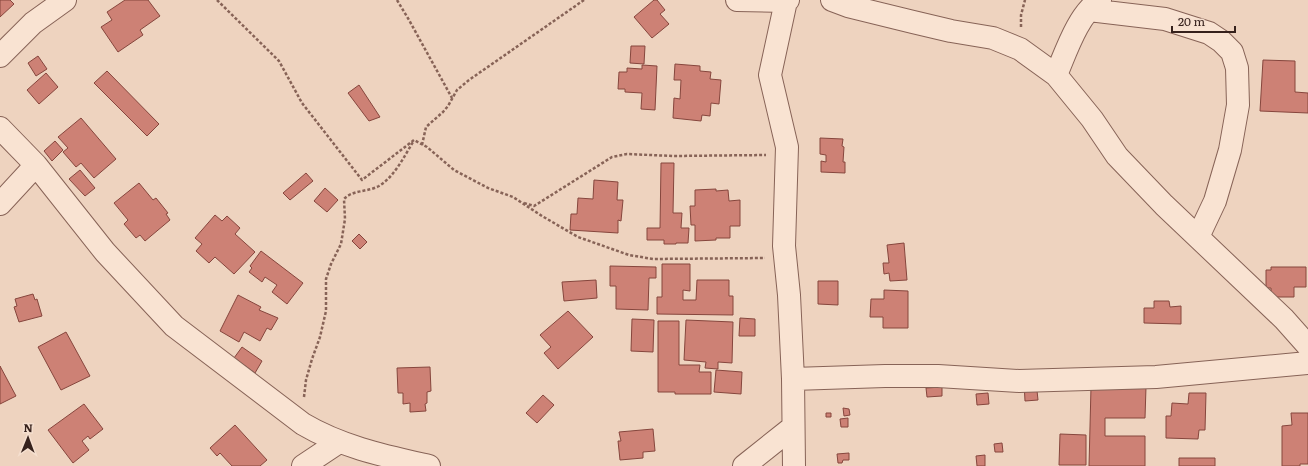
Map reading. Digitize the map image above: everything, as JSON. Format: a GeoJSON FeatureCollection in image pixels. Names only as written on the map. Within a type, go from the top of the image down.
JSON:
{"type":"FeatureCollection","features":[{"type":"Feature","properties":{"kind":"street"},"geometry":{"type":"LineString","coordinates":[[0,56],[33,23],[65,0]]}},
{"type":"Feature","properties":{"kind":"street"},"geometry":{"type":"LineString","coordinates":[[737,0],[787,0],[770,75],[787,146],[784,246],[786,257],[793,380],[794,466]]}},
{"type":"Feature","properties":{"kind":"street"},"geometry":{"type":"LineString","coordinates":[[832,0],[848,6],[928,26],[993,38],[1020,49],[1056,75],[1092,120],[1117,156],[1164,205],[1284,319],[1308,346]]}},
{"type":"Feature","properties":{"kind":"street"},"geometry":{"type":"LineString","coordinates":[[1056,75],[1072,40],[1094,5],[1165,19],[1209,33],[1221,41],[1232,52],[1237,68],[1238,105],[1230,150],[1215,201],[1198,237]]}},
{"type":"Feature","properties":{"kind":"street"},"geometry":{"type":"LineString","coordinates":[[0,128],[36,166],[106,252],[174,326],[303,424],[322,435],[339,442],[389,457],[429,466]]}},
{"type":"Feature","properties":{"kind":"street"},"geometry":{"type":"LineString","coordinates":[[0,204],[36,166]]}},
{"type":"Feature","properties":{"kind":"street"},"geometry":{"type":"LineString","coordinates":[[793,380],[885,376],[938,376],[1019,381],[1149,378],[1308,363]]}},
{"type":"Feature","properties":{"kind":"street"},"geometry":{"type":"LineString","coordinates":[[744,466],[793,427]]}},
{"type":"Feature","properties":{"kind":"street"},"geometry":{"type":"LineString","coordinates":[[303,466],[339,442]]}},
{"type":"Feature","properties":{"kind":"path"},"geometry":{"type":"LineString","coordinates":[[217,0],[279,61],[302,103],[362,180],[414,140]]}},
{"type":"Feature","properties":{"kind":"path"},"geometry":{"type":"LineString","coordinates":[[397,0],[410,20],[452,99]]}},
{"type":"Feature","properties":{"kind":"path"},"geometry":{"type":"LineString","coordinates":[[421,144],[422,147],[426,127],[443,112],[457,90],[469,80],[584,0]]}},
{"type":"Feature","properties":{"kind":"path"},"geometry":{"type":"LineString","coordinates":[[414,140],[427,147],[454,170],[488,188],[513,197],[578,237],[629,255],[653,259],[786,257]]}},
{"type":"Feature","properties":{"kind":"path"},"geometry":{"type":"LineString","coordinates":[[303,424],[306,380],[320,337],[326,311],[326,279],[331,264],[341,244],[345,219],[344,199],[347,195],[368,191],[379,186],[397,168],[414,140]]}},
{"type":"Feature","properties":{"kind":"path"},"geometry":{"type":"LineString","coordinates":[[521,202],[534,206],[612,157],[627,154],[673,156],[786,155]]}},
{"type":"Feature","properties":{"kind":"building"},"geometry":{"type":"Polygon","coordinates":[[[0,0],[10,0],[14,4],[0,17],[0,0]]]}},
{"type":"Feature","properties":{"kind":"building"},"geometry":{"type":"Polygon","coordinates":[[[125,0],[148,0],[160,16],[140,30],[143,35],[118,52],[101,27],[112,20],[107,12],[125,0]]]}},
{"type":"Feature","properties":{"kind":"building"},"geometry":{"type":"Polygon","coordinates":[[[654,0],[657,0],[665,10],[660,14],[669,24],[652,38],[634,17],[654,0]]]}},
{"type":"Feature","properties":{"kind":"building"},"geometry":{"type":"Polygon","coordinates":[[[631,46],[645,46],[644,64],[630,63],[631,46]]]}},
{"type":"Feature","properties":{"kind":"building"},"geometry":{"type":"Polygon","coordinates":[[[38,56],[47,69],[36,76],[28,63],[38,56]]]}},
{"type":"Feature","properties":{"kind":"building"},"geometry":{"type":"Polygon","coordinates":[[[1263,60],[1295,61],[1295,92],[1308,93],[1308,113],[1260,111],[1263,60]]]}},
{"type":"Feature","properties":{"kind":"building"},"geometry":{"type":"Polygon","coordinates":[[[675,64],[700,66],[700,71],[711,72],[710,79],[721,80],[719,104],[711,103],[710,116],[702,115],[701,121],[673,118],[674,98],[680,99],[681,80],[674,80],[675,64]]]}},
{"type":"Feature","properties":{"kind":"building"},"geometry":{"type":"Polygon","coordinates":[[[642,65],[657,66],[655,110],[641,109],[642,93],[625,92],[625,89],[618,89],[619,72],[627,72],[627,68],[642,69],[642,65]]]}},
{"type":"Feature","properties":{"kind":"building"},"geometry":{"type":"Polygon","coordinates":[[[107,71],[159,124],[147,136],[94,83],[107,71]]]}},
{"type":"Feature","properties":{"kind":"building"},"geometry":{"type":"Polygon","coordinates":[[[46,73],[58,87],[39,104],[27,90],[46,73]]]}},
{"type":"Feature","properties":{"kind":"building"},"geometry":{"type":"Polygon","coordinates":[[[359,85],[380,117],[369,121],[348,93],[359,85]]]}},
{"type":"Feature","properties":{"kind":"building"},"geometry":{"type":"Polygon","coordinates":[[[81,118],[116,159],[94,178],[81,163],[76,167],[63,152],[68,148],[58,137],[81,118]]]}},
{"type":"Feature","properties":{"kind":"building"},"geometry":{"type":"Polygon","coordinates":[[[820,138],[843,139],[842,146],[844,147],[843,162],[845,162],[845,173],[821,172],[821,161],[826,162],[826,155],[820,154],[820,138]]]}},
{"type":"Feature","properties":{"kind":"building"},"geometry":{"type":"Polygon","coordinates":[[[55,141],[63,150],[52,161],[44,151],[55,141]]]}},
{"type":"Feature","properties":{"kind":"building"},"geometry":{"type":"Polygon","coordinates":[[[661,163],[674,163],[673,213],[682,213],[681,228],[689,228],[688,243],[664,244],[664,240],[647,240],[647,228],[660,228],[661,163]]]}},
{"type":"Feature","properties":{"kind":"building"},"geometry":{"type":"Polygon","coordinates":[[[80,170],[95,188],[85,196],[69,179],[80,170]]]}},
{"type":"Feature","properties":{"kind":"building"},"geometry":{"type":"Polygon","coordinates":[[[306,173],[313,181],[290,200],[283,193],[306,173]]]}},
{"type":"Feature","properties":{"kind":"building"},"geometry":{"type":"Polygon","coordinates":[[[594,180],[618,182],[617,200],[623,200],[621,221],[618,220],[618,233],[570,230],[571,214],[577,214],[578,198],[593,199],[594,180]]]}},
{"type":"Feature","properties":{"kind":"building"},"geometry":{"type":"Polygon","coordinates":[[[139,183],[153,200],[156,198],[168,213],[166,214],[170,220],[145,241],[140,235],[136,238],[124,224],[128,220],[114,203],[139,183]]]}},
{"type":"Feature","properties":{"kind":"building"},"geometry":{"type":"Polygon","coordinates":[[[325,188],[338,200],[327,212],[314,201],[325,188]]]}},
{"type":"Feature","properties":{"kind":"building"},"geometry":{"type":"Polygon","coordinates":[[[716,189],[716,191],[728,190],[729,201],[740,200],[740,226],[730,226],[730,238],[695,241],[695,225],[691,225],[690,206],[695,206],[695,190],[716,189]]]}},
{"type":"Feature","properties":{"kind":"building"},"geometry":{"type":"Polygon","coordinates":[[[215,215],[222,221],[227,216],[240,228],[235,234],[255,252],[234,274],[215,257],[209,263],[196,251],[202,244],[195,238],[215,215]]]}},
{"type":"Feature","properties":{"kind":"building"},"geometry":{"type":"Polygon","coordinates":[[[359,234],[367,242],[360,249],[352,241],[359,234]]]}},
{"type":"Feature","properties":{"kind":"building"},"geometry":{"type":"Polygon","coordinates":[[[904,243],[907,280],[890,281],[889,273],[884,274],[883,263],[889,263],[887,245],[904,243]]]}},
{"type":"Feature","properties":{"kind":"building"},"geometry":{"type":"Polygon","coordinates":[[[261,251],[303,283],[287,304],[272,292],[277,285],[265,277],[262,282],[249,272],[252,268],[250,266],[261,251]]]}},
{"type":"Feature","properties":{"kind":"building"},"geometry":{"type":"Polygon","coordinates":[[[662,264],[690,264],[690,291],[683,290],[683,300],[696,300],[697,280],[729,280],[729,296],[733,296],[733,315],[657,314],[657,297],[662,297],[662,264]]]}},
{"type":"Feature","properties":{"kind":"building"},"geometry":{"type":"Polygon","coordinates":[[[610,266],[656,267],[656,278],[649,278],[648,310],[616,309],[616,286],[610,286],[610,266]]]}},
{"type":"Feature","properties":{"kind":"building"},"geometry":{"type":"Polygon","coordinates":[[[1271,267],[1306,267],[1306,287],[1294,287],[1294,297],[1271,297],[1271,288],[1266,288],[1266,270],[1271,270],[1271,267]]]}},
{"type":"Feature","properties":{"kind":"building"},"geometry":{"type":"Polygon","coordinates":[[[596,280],[597,298],[564,301],[562,282],[596,280]]]}},
{"type":"Feature","properties":{"kind":"building"},"geometry":{"type":"Polygon","coordinates":[[[818,281],[838,281],[838,305],[818,304],[818,281]]]}},
{"type":"Feature","properties":{"kind":"building"},"geometry":{"type":"Polygon","coordinates":[[[884,290],[908,291],[908,328],[883,328],[883,317],[870,317],[871,299],[884,299],[884,290]]]}},
{"type":"Feature","properties":{"kind":"building"},"geometry":{"type":"Polygon","coordinates":[[[33,294],[35,300],[37,299],[42,316],[19,322],[14,307],[17,306],[15,299],[33,294]]]}},
{"type":"Feature","properties":{"kind":"building"},"geometry":{"type":"Polygon","coordinates":[[[238,295],[261,307],[259,310],[278,318],[271,330],[267,328],[260,341],[244,332],[239,342],[220,331],[238,295]]]}},
{"type":"Feature","properties":{"kind":"building"},"geometry":{"type":"Polygon","coordinates":[[[1154,301],[1169,301],[1170,307],[1181,306],[1181,324],[1144,323],[1144,308],[1154,308],[1154,301]]]}},
{"type":"Feature","properties":{"kind":"building"},"geometry":{"type":"Polygon","coordinates":[[[568,311],[593,337],[558,369],[544,353],[551,347],[540,335],[568,311]]]}},
{"type":"Feature","properties":{"kind":"building"},"geometry":{"type":"Polygon","coordinates":[[[740,318],[755,319],[755,336],[739,336],[740,318]]]}},
{"type":"Feature","properties":{"kind":"building"},"geometry":{"type":"Polygon","coordinates":[[[632,319],[654,320],[653,352],[631,351],[632,319]]]}},
{"type":"Feature","properties":{"kind":"building"},"geometry":{"type":"Polygon","coordinates":[[[686,320],[733,322],[732,363],[718,362],[718,369],[705,368],[706,362],[684,360],[686,320]]]}},
{"type":"Feature","properties":{"kind":"building"},"geometry":{"type":"Polygon","coordinates":[[[658,321],[679,321],[679,365],[700,365],[699,372],[711,372],[711,394],[675,394],[675,392],[658,392],[658,321]]]}},
{"type":"Feature","properties":{"kind":"building"},"geometry":{"type":"Polygon","coordinates":[[[66,332],[90,376],[61,390],[38,347],[66,332]]]}},
{"type":"Feature","properties":{"kind":"building"},"geometry":{"type":"Polygon","coordinates":[[[242,347],[262,361],[255,373],[234,358],[242,347]]]}},
{"type":"Feature","properties":{"kind":"building"},"geometry":{"type":"Polygon","coordinates":[[[0,366],[16,396],[0,404],[0,366]]]}},
{"type":"Feature","properties":{"kind":"building"},"geometry":{"type":"Polygon","coordinates":[[[430,367],[431,391],[427,392],[427,403],[425,404],[426,411],[410,412],[410,403],[403,404],[403,393],[398,393],[397,368],[430,367]]]}},
{"type":"Feature","properties":{"kind":"building"},"geometry":{"type":"Polygon","coordinates":[[[716,370],[742,372],[741,394],[714,392],[716,370]]]}},
{"type":"Feature","properties":{"kind":"building"},"geometry":{"type":"Polygon","coordinates":[[[1036,381],[1038,400],[1025,401],[1024,382],[1036,381]]]}},
{"type":"Feature","properties":{"kind":"building"},"geometry":{"type":"Polygon","coordinates":[[[942,387],[942,396],[927,397],[926,388],[942,387]]]}},
{"type":"Feature","properties":{"kind":"building"},"geometry":{"type":"Polygon","coordinates":[[[1091,387],[1146,387],[1145,418],[1105,418],[1105,436],[1145,436],[1145,466],[1089,466],[1091,387]]]}},
{"type":"Feature","properties":{"kind":"building"},"geometry":{"type":"Polygon","coordinates":[[[988,393],[989,404],[977,405],[976,394],[988,393]]]}},
{"type":"Feature","properties":{"kind":"building"},"geometry":{"type":"Polygon","coordinates":[[[1189,393],[1206,393],[1205,430],[1199,430],[1198,439],[1166,438],[1166,416],[1171,416],[1172,403],[1188,404],[1189,393]]]}},
{"type":"Feature","properties":{"kind":"building"},"geometry":{"type":"Polygon","coordinates":[[[543,395],[554,405],[537,423],[526,413],[543,395]]]}},
{"type":"Feature","properties":{"kind":"building"},"geometry":{"type":"Polygon","coordinates":[[[84,404],[103,429],[90,439],[88,436],[82,441],[89,450],[73,463],[48,430],[84,404]]]}},
{"type":"Feature","properties":{"kind":"building"},"geometry":{"type":"Polygon","coordinates":[[[843,408],[849,409],[850,415],[844,416],[843,408]]]}},
{"type":"Feature","properties":{"kind":"building"},"geometry":{"type":"Polygon","coordinates":[[[826,413],[831,413],[831,417],[826,417],[826,413]]]}},
{"type":"Feature","properties":{"kind":"building"},"geometry":{"type":"Polygon","coordinates":[[[1291,413],[1308,413],[1308,464],[1300,464],[1300,466],[1282,466],[1282,426],[1292,425],[1291,413]]]}},
{"type":"Feature","properties":{"kind":"building"},"geometry":{"type":"Polygon","coordinates":[[[848,418],[848,427],[841,427],[840,419],[848,418]]]}},
{"type":"Feature","properties":{"kind":"building"},"geometry":{"type":"Polygon","coordinates":[[[235,425],[267,460],[260,466],[232,466],[220,453],[217,456],[210,448],[235,425]]]}},
{"type":"Feature","properties":{"kind":"building"},"geometry":{"type":"Polygon","coordinates":[[[653,429],[655,451],[643,452],[643,458],[620,460],[618,441],[621,441],[619,432],[653,429]]]}},
{"type":"Feature","properties":{"kind":"building"},"geometry":{"type":"Polygon","coordinates":[[[1060,434],[1086,435],[1086,465],[1059,465],[1060,434]]]}},
{"type":"Feature","properties":{"kind":"building"},"geometry":{"type":"Polygon","coordinates":[[[1002,443],[1003,452],[995,452],[994,444],[1002,443]]]}},
{"type":"Feature","properties":{"kind":"building"},"geometry":{"type":"Polygon","coordinates":[[[849,453],[849,460],[843,460],[842,463],[838,463],[837,454],[849,453]]]}},
{"type":"Feature","properties":{"kind":"building"},"geometry":{"type":"Polygon","coordinates":[[[985,455],[985,466],[977,466],[976,456],[985,455]]]}},
{"type":"Feature","properties":{"kind":"building"},"geometry":{"type":"Polygon","coordinates":[[[1179,458],[1215,458],[1215,466],[1179,466],[1179,458]]]}}]}
